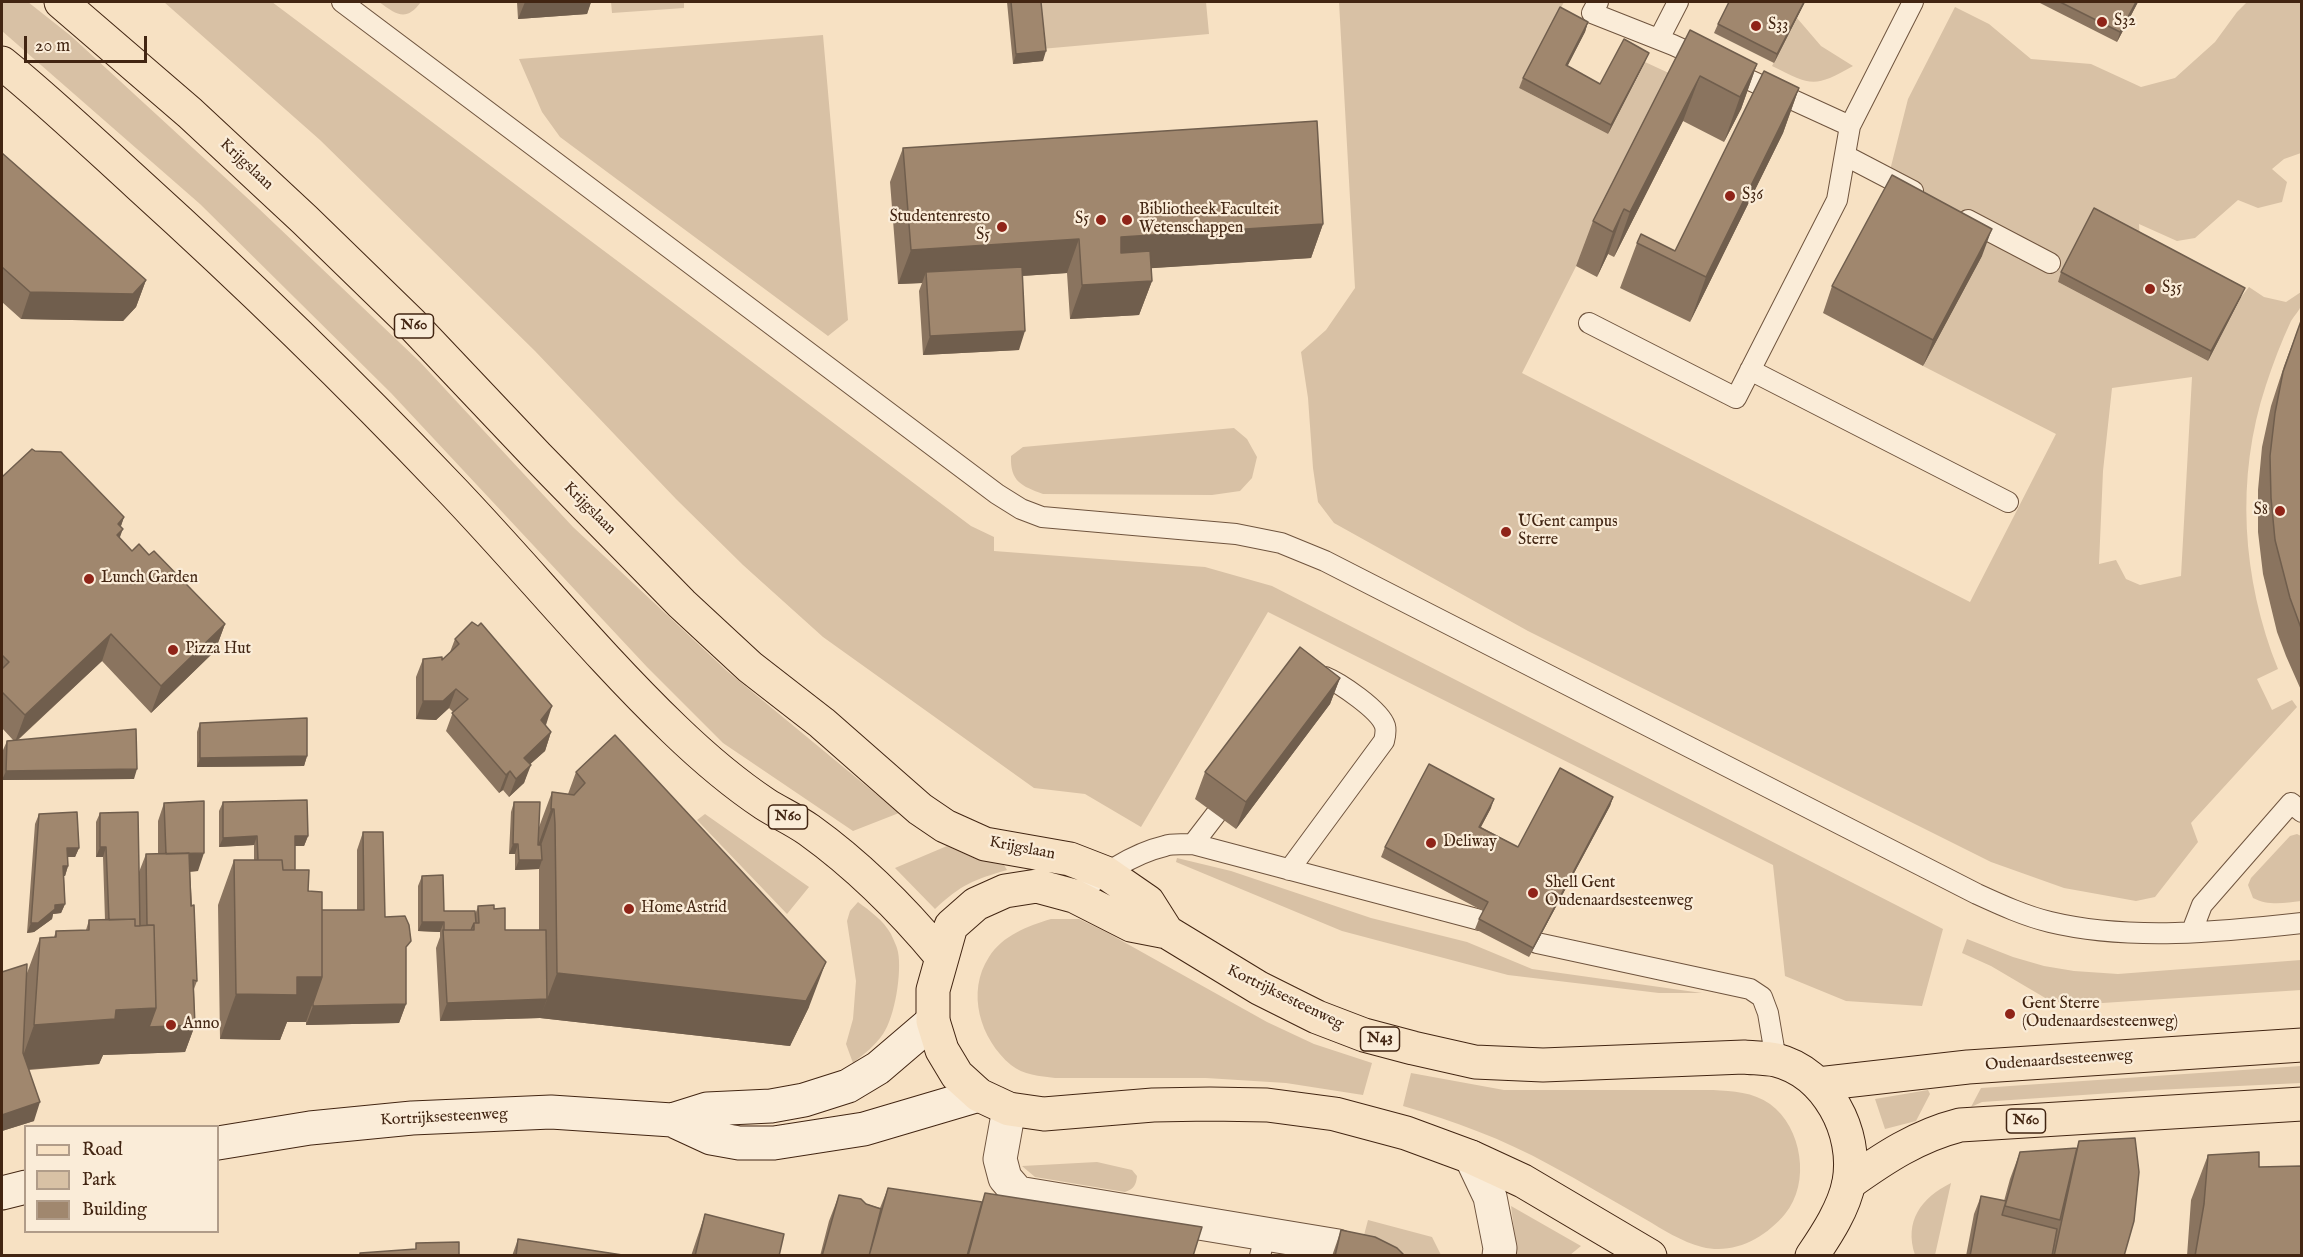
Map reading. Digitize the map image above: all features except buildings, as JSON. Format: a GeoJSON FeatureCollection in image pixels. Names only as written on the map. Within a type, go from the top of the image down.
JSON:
{"type":"FeatureCollection","features":[{"type":"Feature","properties":{"kind":"main road","name":"Krijgslaan"},"geometry":{"type":"LineString","coordinates":[[61,2],[190,113],[305,220],[411,323],[537,456],[716,636],[750,667],[822,723],[920,809],[945,826],[985,844],[1070,859],[1106,873],[1148,902],[1167,932]]}},
{"type":"Feature","properties":{"kind":"main road","name":"N60"},"geometry":{"type":"LineString","coordinates":[[2,63],[209,248],[355,391],[449,487],[674,729],[722,771],[765,804],[808,829],[868,878],[911,920],[941,956]]}},
{"type":"Feature","properties":{"kind":"main road","name":"Kortrijksesteenweg"},"geometry":{"type":"LineString","coordinates":[[1640,1254],[1523,1181],[1406,1133],[1346,1117],[1267,1105],[1153,1105],[1044,1114],[1009,1109],[979,1095],[957,1076],[942,1050],[933,1021],[933,990],[951,926],[976,904],[1005,891],[1037,886],[1074,896],[1131,925],[1167,932],[1259,988],[1317,1017],[1364,1035],[1474,1062],[1543,1065],[1744,1057],[1776,1060],[1798,1069],[1818,1084],[1835,1107],[1846,1128],[1851,1154],[1849,1183],[1823,1250]]}},
{"type":"Feature","properties":{"kind":"main road","name":"Kortrijksesteenweg"},"geometry":{"type":"LineString","coordinates":[[672,1120],[707,1109],[771,1106],[804,1100],[848,1086],[878,1068],[933,1021]]}},
{"type":"Feature","properties":{"kind":"main road","name":"Oudenaardsesteenweg"},"geometry":{"type":"LineString","coordinates":[[1818,1084],[1968,1067],[2301,1045]]}},
{"type":"Feature","properties":{"kind":"main road","name":"Kortrijksesteenweg"},"geometry":{"type":"LineString","coordinates":[[219,1143],[310,1128],[412,1118],[551,1112],[672,1120],[711,1138],[739,1143],[774,1143],[864,1129],[979,1095]]}},
{"type":"Feature","properties":{"kind":"main road","name":"N60"},"geometry":{"type":"LineString","coordinates":[[1849,1183],[1881,1160],[1914,1141],[1960,1125],[2301,1104]]}},
{"type":"Feature","properties":{"kind":"main road"},"geometry":{"type":"LineString","coordinates":[[1009,1109],[1000,1159],[1005,1178],[1018,1192],[1262,1245],[1338,1246],[1357,1256]]}},
{"type":"Feature","properties":{"kind":"main road"},"geometry":{"type":"LineString","coordinates":[[1471,1158],[1490,1197],[1500,1248],[1499,1256]]}},
{"type":"Feature","properties":{"kind":"main road"},"geometry":{"type":"LineString","coordinates":[[2,1193],[24,1188]]}},
{"type":"Feature","properties":{"kind":"lane"},"geometry":{"type":"LineString","coordinates":[[342,2],[987,486],[1021,509],[1042,517],[1236,534],[1281,543],[1335,566],[1977,894],[2048,921],[2091,930],[2134,932],[2192,931],[2301,923]]}},
{"type":"Feature","properties":{"kind":"lane"},"geometry":{"type":"LineString","coordinates":[[1598,2],[1592,13],[1659,39],[1850,126]]}},
{"type":"Feature","properties":{"kind":"lane"},"geometry":{"type":"LineString","coordinates":[[1659,39],[1678,2]]}},
{"type":"Feature","properties":{"kind":"lane"},"geometry":{"type":"LineString","coordinates":[[1589,323],[1736,398],[1837,200],[1850,126],[1914,2]]}},
{"type":"Feature","properties":{"kind":"lane"},"geometry":{"type":"LineString","coordinates":[[1846,156],[1928,199]]}},
{"type":"Feature","properties":{"kind":"lane"},"geometry":{"type":"LineString","coordinates":[[1948,209],[2050,263]]}},
{"type":"Feature","properties":{"kind":"lane"},"geometry":{"type":"LineString","coordinates":[[1750,370],[2008,502]]}},
{"type":"Feature","properties":{"kind":"lane"},"geometry":{"type":"LineString","coordinates":[[1289,870],[1384,741],[1385,727],[1377,714],[1335,681],[1325,677],[1317,681],[1310,689]]}},
{"type":"Feature","properties":{"kind":"lane"},"geometry":{"type":"LineString","coordinates":[[2192,931],[2202,905],[2291,803],[2301,812]]}},
{"type":"Feature","properties":{"kind":"lane"},"geometry":{"type":"LineString","coordinates":[[1193,844],[1216,814]]}},
{"type":"Feature","properties":{"kind":"lane"},"geometry":{"type":"LineString","coordinates":[[1074,896],[1106,873],[1136,857],[1166,845],[1193,844],[1480,920]]}},
{"type":"Feature","properties":{"kind":"lane"},"geometry":{"type":"LineString","coordinates":[[1537,943],[1750,988],[1762,997],[1768,1013],[1776,1060]]}},
{"type":"Feature","properties":{"kind":"green space"},"geometry":{"type":"Polygon","coordinates":[[[2,2],[28,2],[71,36],[256,206],[420,362],[573,527],[727,671],[899,813],[853,831],[723,743],[647,667],[391,393],[200,204],[2,31],[2,2]]]}},
{"type":"Feature","properties":{"kind":"green space"},"geometry":{"type":"Polygon","coordinates":[[[164,2],[272,2],[971,526],[994,537],[994,551],[1205,567],[1272,586],[1943,929],[1922,1006],[1846,1001],[1785,976],[1773,865],[1268,612],[1141,827],[1085,794],[1034,788],[823,637],[743,565],[676,499],[535,351],[320,140],[164,2]]]}},
{"type":"Feature","properties":{"kind":"green space"},"geometry":{"type":"Polygon","coordinates":[[[379,2],[421,2],[411,12],[401,14],[379,2]]]}},
{"type":"Feature","properties":{"kind":"green space"},"geometry":{"type":"Polygon","coordinates":[[[611,2],[684,2],[684,8],[612,13],[611,2]]]}},
{"type":"Feature","properties":{"kind":"green space"},"geometry":{"type":"Polygon","coordinates":[[[1037,2],[1206,2],[1209,34],[1041,49],[1037,2]]]}},
{"type":"Feature","properties":{"kind":"green space"},"geometry":{"type":"Polygon","coordinates":[[[1339,2],[1564,2],[1519,88],[1608,134],[1645,62],[1673,75],[1522,373],[1970,602],[2056,434],[1923,366],[1982,256],[1882,202],[1908,99],[1955,7],[1989,24],[2031,59],[2091,64],[2141,87],[2175,78],[2215,42],[2247,2],[2301,2],[2301,153],[2284,159],[2272,169],[2287,182],[2282,202],[2258,208],[2238,200],[2195,238],[2177,241],[2139,224],[2140,243],[2058,282],[2208,361],[2241,297],[2249,287],[2264,297],[2286,302],[2301,292],[2301,306],[2291,321],[2277,353],[2256,420],[2247,492],[2250,564],[2266,635],[2278,669],[2257,679],[2272,710],[2292,700],[2297,707],[2191,823],[2198,842],[2155,897],[2136,901],[2064,888],[1991,862],[1528,631],[1334,523],[1318,502],[1301,352],[1326,330],[1355,288],[1339,2]],[[2192,377],[2112,388],[2103,471],[2099,564],[2116,560],[2126,579],[2140,585],[2181,576],[2192,377]]]}},
{"type":"Feature","properties":{"kind":"green space"},"geometry":{"type":"Polygon","coordinates":[[[1797,18],[1821,46],[1853,66],[1830,78],[1813,82],[1796,78],[1772,66],[1797,18]]]}},
{"type":"Feature","properties":{"kind":"green space"},"geometry":{"type":"Polygon","coordinates":[[[823,35],[848,320],[828,336],[560,137],[542,112],[519,59],[823,35]]]}},
{"type":"Feature","properties":{"kind":"green space"},"geometry":{"type":"Polygon","coordinates":[[[1234,428],[1247,439],[1257,457],[1252,478],[1240,491],[1212,495],[1043,494],[1019,482],[1011,465],[1011,456],[1023,447],[1234,428]]]}},
{"type":"Feature","properties":{"kind":"green space"},"geometry":{"type":"Polygon","coordinates":[[[705,814],[809,887],[787,914],[697,820],[705,814]]]}},
{"type":"Feature","properties":{"kind":"green space"},"geometry":{"type":"Polygon","coordinates":[[[2297,834],[2301,836],[2301,901],[2271,903],[2253,898],[2248,885],[2251,878],[2290,836],[2297,834]]]}},
{"type":"Feature","properties":{"kind":"green space"},"geometry":{"type":"Polygon","coordinates":[[[947,846],[976,859],[1004,865],[1007,870],[968,884],[935,909],[895,868],[947,846]]]}},
{"type":"Feature","properties":{"kind":"green space"},"geometry":{"type":"Polygon","coordinates":[[[1177,858],[1231,871],[1371,918],[1467,942],[1532,969],[1702,993],[1659,993],[1508,975],[1342,931],[1176,862],[1177,858]]]}},
{"type":"Feature","properties":{"kind":"green space"},"geometry":{"type":"Polygon","coordinates":[[[858,902],[872,912],[891,934],[898,952],[899,971],[894,1006],[883,1034],[853,1063],[846,1044],[853,1019],[856,981],[847,921],[850,911],[858,902]]]}},
{"type":"Feature","properties":{"kind":"green space"},"geometry":{"type":"Polygon","coordinates":[[[1051,919],[1079,919],[1267,1022],[1314,1044],[1372,1063],[1363,1095],[1286,1083],[1206,1078],[1055,1078],[1021,1071],[1000,1054],[984,1029],[978,1000],[978,985],[989,957],[1001,943],[1025,928],[1051,919]]]}},
{"type":"Feature","properties":{"kind":"green space"},"geometry":{"type":"Polygon","coordinates":[[[1967,939],[2044,966],[2118,974],[2301,960],[2301,990],[2072,1005],[2047,999],[1991,966],[1962,953],[1967,939]]]}},
{"type":"Feature","properties":{"kind":"green space"},"geometry":{"type":"Polygon","coordinates":[[[2301,1066],[2301,1083],[1982,1102],[1971,1107],[1981,1088],[2301,1066]]]}},
{"type":"Feature","properties":{"kind":"green space"},"geometry":{"type":"Polygon","coordinates":[[[1411,1073],[1504,1090],[1713,1090],[1750,1095],[1770,1104],[1790,1127],[1799,1156],[1798,1187],[1785,1214],[1758,1237],[1726,1249],[1702,1247],[1672,1235],[1574,1178],[1514,1147],[1460,1124],[1403,1106],[1411,1073]]]}},
{"type":"Feature","properties":{"kind":"green space"},"geometry":{"type":"Polygon","coordinates":[[[1928,1090],[1930,1094],[1916,1121],[1885,1129],[1875,1099],[1928,1090]]]}},
{"type":"Feature","properties":{"kind":"green space"},"geometry":{"type":"Polygon","coordinates":[[[1097,1162],[1132,1170],[1137,1176],[1134,1186],[1125,1192],[1035,1177],[1022,1166],[1097,1162]]]}},
{"type":"Feature","properties":{"kind":"green space"},"geometry":{"type":"Polygon","coordinates":[[[1951,1183],[1935,1255],[1915,1255],[1912,1232],[1918,1212],[1931,1196],[1951,1183]]]}},
{"type":"Feature","properties":{"kind":"green space"},"geometry":{"type":"Polygon","coordinates":[[[1511,1206],[1581,1246],[1570,1255],[1515,1255],[1511,1206]]]}},
{"type":"Feature","properties":{"kind":"green space"},"geometry":{"type":"Polygon","coordinates":[[[1368,1220],[1432,1237],[1441,1255],[1394,1255],[1363,1239],[1368,1220]]]}},
{"type":"Feature","properties":{"kind":"place","name":"S32"},"geometry":{"type":"Point","coordinates":[2102,22]}},
{"type":"Feature","properties":{"kind":"place","name":"S33"},"geometry":{"type":"Point","coordinates":[1756,26]}},
{"type":"Feature","properties":{"kind":"place","name":"S36"},"geometry":{"type":"Point","coordinates":[1730,196]}},
{"type":"Feature","properties":{"kind":"place","name":"S5"},"geometry":{"type":"Point","coordinates":[1101,220]}},
{"type":"Feature","properties":{"kind":"place","name":"Bibliotheek Faculteit Wetenschappen"},"geometry":{"type":"Point","coordinates":[1127,220]}},
{"type":"Feature","properties":{"kind":"place","name":"Studentenresto S5"},"geometry":{"type":"Point","coordinates":[1002,227]}},
{"type":"Feature","properties":{"kind":"place","name":"S35"},"geometry":{"type":"Point","coordinates":[2150,289]}},
{"type":"Feature","properties":{"kind":"place","name":"S8"},"geometry":{"type":"Point","coordinates":[2280,511]}},
{"type":"Feature","properties":{"kind":"place","name":"UGent campus Sterre"},"geometry":{"type":"Point","coordinates":[1506,532]}},
{"type":"Feature","properties":{"kind":"place","name":"Lunch Garden"},"geometry":{"type":"Point","coordinates":[89,579]}},
{"type":"Feature","properties":{"kind":"place","name":"Pizza Hut"},"geometry":{"type":"Point","coordinates":[173,650]}},
{"type":"Feature","properties":{"kind":"place","name":"Deliway"},"geometry":{"type":"Point","coordinates":[1431,843]}},
{"type":"Feature","properties":{"kind":"place","name":"Shell Gent Oudenaardsesteenweg"},"geometry":{"type":"Point","coordinates":[1533,893]}},
{"type":"Feature","properties":{"kind":"place","name":"Home Astrid"},"geometry":{"type":"Point","coordinates":[629,909]}},
{"type":"Feature","properties":{"kind":"place","name":"Gent Sterre (Oudenaardsesteenweg)"},"geometry":{"type":"Point","coordinates":[2010,1014]}},
{"type":"Feature","properties":{"kind":"place","name":"Anno"},"geometry":{"type":"Point","coordinates":[171,1025]}}]}
